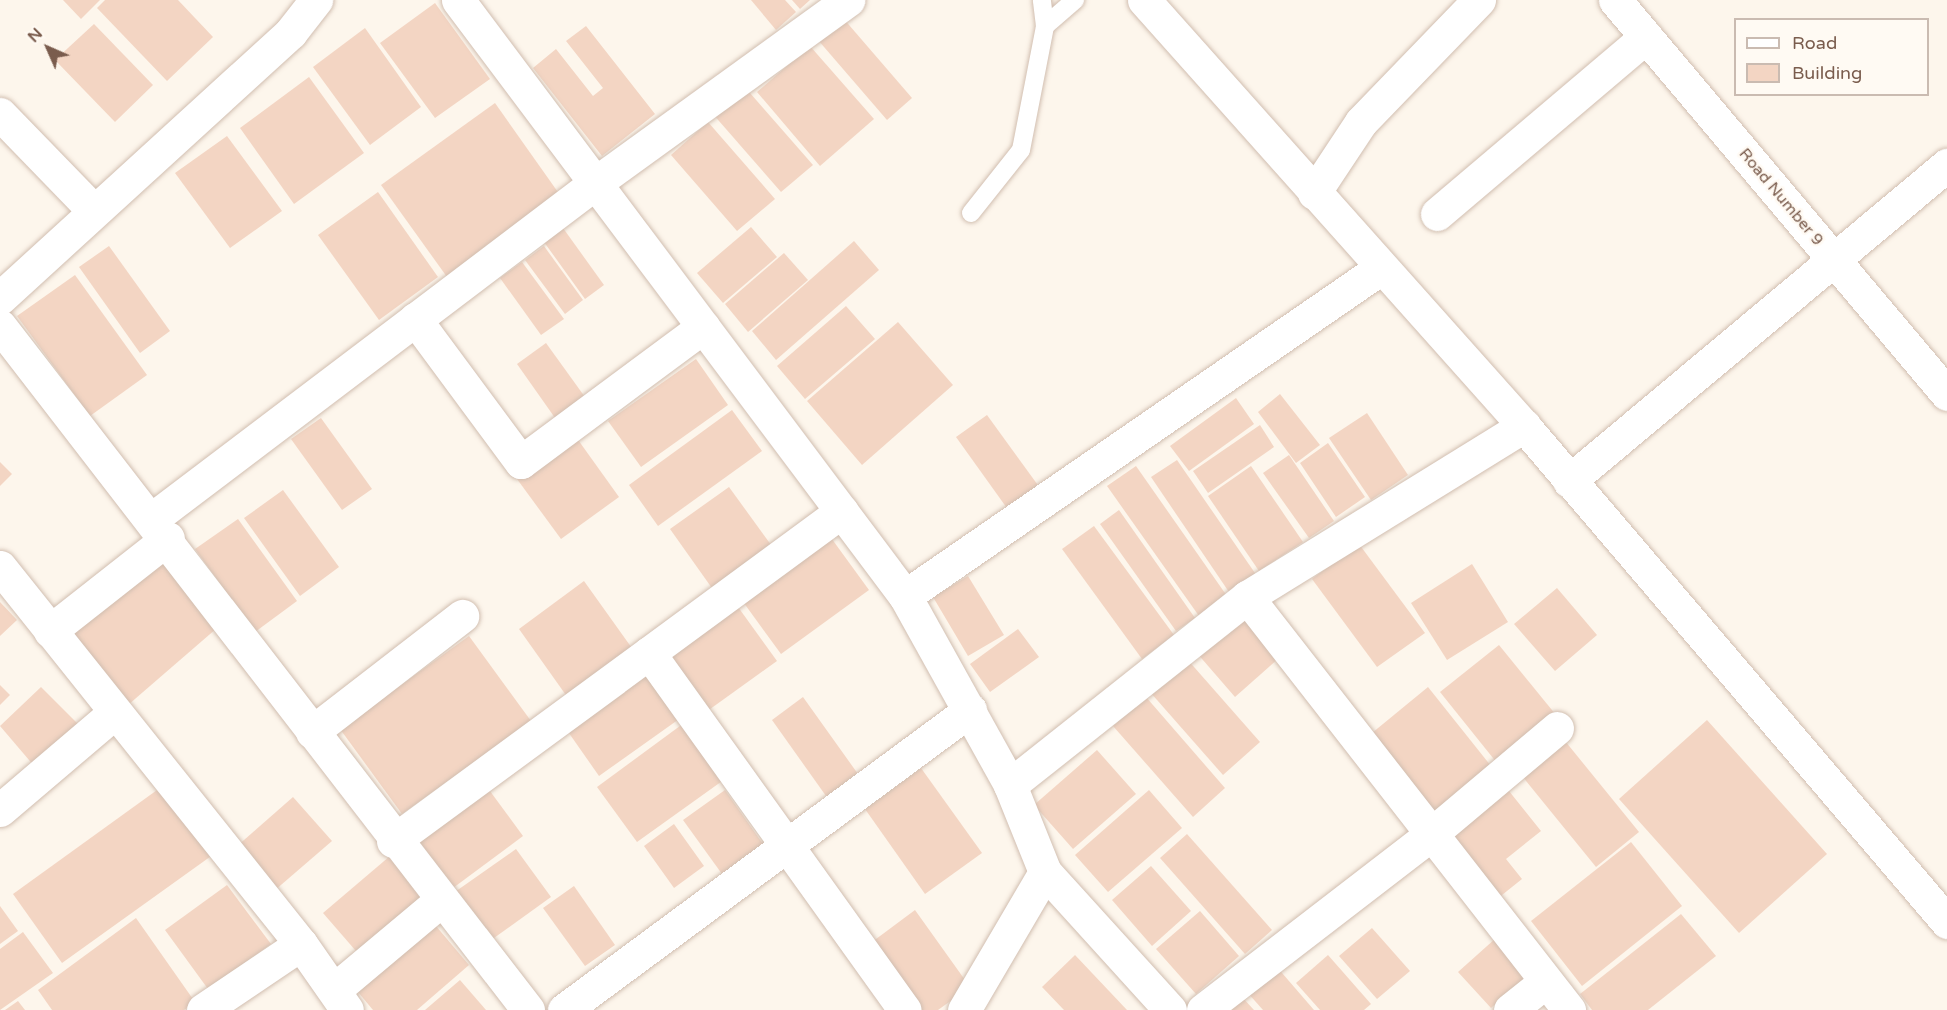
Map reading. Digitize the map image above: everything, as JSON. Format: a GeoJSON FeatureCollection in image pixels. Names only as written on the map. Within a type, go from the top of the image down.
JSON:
{"type":"FeatureCollection","features":[{"type":"Feature","properties":{"kind":"street"},"geometry":{"type":"LineString","coordinates":[[0,298],[291,32],[316,0]]}},
{"type":"Feature","properties":{"kind":"street"},"geometry":{"type":"LineString","coordinates":[[458,0],[905,596],[1010,785],[1045,872],[1170,1010]]}},
{"type":"Feature","properties":{"kind":"street"},"geometry":{"type":"LineString","coordinates":[[50,631],[160,528],[415,319],[594,184],[848,0]]}},
{"type":"Feature","properties":{"kind":"street"},"geometry":{"type":"LineString","coordinates":[[1144,0],[1524,426],[1947,922]]}},
{"type":"Feature","properties":{"kind":"street"},"geometry":{"type":"LineString","coordinates":[[1314,193],[1361,122],[1479,0]]}},
{"type":"Feature","properties":{"kind":"street","name":"Road Number 9"},"geometry":{"type":"LineString","coordinates":[[1615,0],[1947,394]]}},
{"type":"Feature","properties":{"kind":"street"},"geometry":{"type":"LineString","coordinates":[[1437,214],[1646,37]]}},
{"type":"Feature","properties":{"kind":"street"},"geometry":{"type":"LineString","coordinates":[[0,114],[94,211]]}},
{"type":"Feature","properties":{"kind":"street"},"geometry":{"type":"LineString","coordinates":[[1569,481],[1947,165]]}},
{"type":"Feature","properties":{"kind":"street"},"geometry":{"type":"LineString","coordinates":[[905,596],[1381,268]]}},
{"type":"Feature","properties":{"kind":"street"},"geometry":{"type":"LineString","coordinates":[[415,319],[521,462],[703,327]]}},
{"type":"Feature","properties":{"kind":"street"},"geometry":{"type":"LineString","coordinates":[[0,326],[160,528],[393,841],[528,1010]]}},
{"type":"Feature","properties":{"kind":"street"},"geometry":{"type":"LineString","coordinates":[[1010,785],[1247,597],[1524,426]]}},
{"type":"Feature","properties":{"kind":"street"},"geometry":{"type":"LineString","coordinates":[[393,841],[842,511]]}},
{"type":"Feature","properties":{"kind":"street"},"geometry":{"type":"LineString","coordinates":[[0,567],[301,944],[340,1000],[440,901]]}},
{"type":"Feature","properties":{"kind":"street"},"geometry":{"type":"LineString","coordinates":[[1247,597],[1430,835],[1569,1010]]}},
{"type":"Feature","properties":{"kind":"street"},"geometry":{"type":"LineString","coordinates":[[312,732],[462,616]]}},
{"type":"Feature","properties":{"kind":"street"},"geometry":{"type":"LineString","coordinates":[[649,654],[904,1010]]}},
{"type":"Feature","properties":{"kind":"street"},"geometry":{"type":"LineString","coordinates":[[564,1010],[970,710]]}},
{"type":"Feature","properties":{"kind":"street"},"geometry":{"type":"LineString","coordinates":[[0,810],[115,712]]}},
{"type":"Feature","properties":{"kind":"street"},"geometry":{"type":"LineString","coordinates":[[1203,1010],[1430,835],[1557,728]]}},
{"type":"Feature","properties":{"kind":"street"},"geometry":{"type":"LineString","coordinates":[[964,1010],[1045,872]]}},
{"type":"Feature","properties":{"kind":"street"},"geometry":{"type":"LineString","coordinates":[[203,1010],[301,944]]}},
{"type":"Feature","properties":{"kind":"street"},"geometry":{"type":"LineString","coordinates":[[1510,1010],[1545,982]]}},
{"type":"Feature","properties":{"kind":"lane"},"geometry":{"type":"LineString","coordinates":[[971,213],[1021,150],[1045,26],[1041,0]]}},
{"type":"Feature","properties":{"kind":"lane"},"geometry":{"type":"LineString","coordinates":[[1045,26],[1075,0]]}},
{"type":"Feature","properties":{"kind":"building"},"geometry":{"type":"Polygon","coordinates":[[[63,0],[100,0],[81,19],[63,0]]]}},
{"type":"Feature","properties":{"kind":"building"},"geometry":{"type":"Polygon","coordinates":[[[105,0],[178,0],[213,37],[167,81],[97,8],[105,0]]]}},
{"type":"Feature","properties":{"kind":"building"},"geometry":{"type":"Polygon","coordinates":[[[751,0],[785,0],[796,12],[776,30],[751,0]]]}},
{"type":"Feature","properties":{"kind":"building"},"geometry":{"type":"Polygon","coordinates":[[[792,0],[810,0],[800,9],[792,0]]]}},
{"type":"Feature","properties":{"kind":"building"},"geometry":{"type":"Polygon","coordinates":[[[435,3],[490,79],[435,118],[380,43],[435,3]]]}},
{"type":"Feature","properties":{"kind":"building"},"geometry":{"type":"Polygon","coordinates":[[[843,18],[912,98],[887,120],[818,40],[843,18]]]}},
{"type":"Feature","properties":{"kind":"building"},"geometry":{"type":"Polygon","coordinates":[[[94,24],[153,85],[115,122],[55,60],[94,24]]]}},
{"type":"Feature","properties":{"kind":"building"},"geometry":{"type":"Polygon","coordinates":[[[586,26],[655,114],[602,156],[533,68],[556,49],[593,96],[603,88],[566,41],[586,26]]]}},
{"type":"Feature","properties":{"kind":"building"},"geometry":{"type":"Polygon","coordinates":[[[365,28],[421,107],[370,145],[313,67],[365,28]]]}},
{"type":"Feature","properties":{"kind":"building"},"geometry":{"type":"Polygon","coordinates":[[[810,46],[874,119],[820,166],[757,92],[810,46]]]}},
{"type":"Feature","properties":{"kind":"building"},"geometry":{"type":"Polygon","coordinates":[[[309,77],[364,153],[294,204],[240,128],[309,77]]]}},
{"type":"Feature","properties":{"kind":"building"},"geometry":{"type":"Polygon","coordinates":[[[743,85],[813,165],[781,192],[712,113],[743,85]]]}},
{"type":"Feature","properties":{"kind":"building"},"geometry":{"type":"Polygon","coordinates":[[[495,103],[560,195],[447,277],[381,185],[495,103]]]}},
{"type":"Feature","properties":{"kind":"building"},"geometry":{"type":"Polygon","coordinates":[[[708,122],[775,199],[737,231],[671,155],[708,122]]]}},
{"type":"Feature","properties":{"kind":"building"},"geometry":{"type":"Polygon","coordinates":[[[227,136],[282,211],[230,248],[175,173],[227,136]]]}},
{"type":"Feature","properties":{"kind":"building"},"geometry":{"type":"Polygon","coordinates":[[[378,192],[438,277],[379,320],[318,235],[378,192]]]}},
{"type":"Feature","properties":{"kind":"building"},"geometry":{"type":"Polygon","coordinates":[[[751,227],[777,257],[723,303],[697,273],[751,227]]]}},
{"type":"Feature","properties":{"kind":"building"},"geometry":{"type":"Polygon","coordinates":[[[563,228],[604,285],[585,299],[544,242],[563,228]]]}},
{"type":"Feature","properties":{"kind":"building"},"geometry":{"type":"Polygon","coordinates":[[[854,241],[879,270],[776,360],[752,331],[854,241]]]}},
{"type":"Feature","properties":{"kind":"building"},"geometry":{"type":"Polygon","coordinates":[[[109,246],[170,331],[140,353],[79,267],[109,246]]]}},
{"type":"Feature","properties":{"kind":"building"},"geometry":{"type":"Polygon","coordinates":[[[544,246],[583,300],[565,314],[525,260],[544,246]]]}},
{"type":"Feature","properties":{"kind":"building"},"geometry":{"type":"Polygon","coordinates":[[[784,253],[808,280],[748,332],[725,304],[784,253]]]}},
{"type":"Feature","properties":{"kind":"building"},"geometry":{"type":"Polygon","coordinates":[[[522,262],[564,319],[541,335],[500,278],[522,262]]]}},
{"type":"Feature","properties":{"kind":"building"},"geometry":{"type":"Polygon","coordinates":[[[75,275],[147,375],[90,416],[17,316],[75,275]]]}},
{"type":"Feature","properties":{"kind":"building"},"geometry":{"type":"Polygon","coordinates":[[[846,306],[875,339],[805,399],[777,366],[846,306]]]}},
{"type":"Feature","properties":{"kind":"building"},"geometry":{"type":"Polygon","coordinates":[[[898,322],[953,385],[862,465],[807,401],[898,322]]]}},
{"type":"Feature","properties":{"kind":"building"},"geometry":{"type":"Polygon","coordinates":[[[546,343],[590,404],[560,425],[517,364],[546,343]]]}},
{"type":"Feature","properties":{"kind":"building"},"geometry":{"type":"Polygon","coordinates":[[[696,359],[728,405],[641,467],[608,421],[696,359]]]}},
{"type":"Feature","properties":{"kind":"building"},"geometry":{"type":"Polygon","coordinates":[[[1280,394],[1320,445],[1296,463],[1258,412],[1280,394]]]}},
{"type":"Feature","properties":{"kind":"building"},"geometry":{"type":"Polygon","coordinates":[[[1236,398],[1254,424],[1189,471],[1170,446],[1236,398]]]}},
{"type":"Feature","properties":{"kind":"building"},"geometry":{"type":"Polygon","coordinates":[[[732,410],[762,451],[658,526],[629,485],[732,410]]]}},
{"type":"Feature","properties":{"kind":"building"},"geometry":{"type":"Polygon","coordinates":[[[1367,413],[1408,475],[1371,500],[1329,438],[1367,413]]]}},
{"type":"Feature","properties":{"kind":"building"},"geometry":{"type":"Polygon","coordinates":[[[987,415],[1040,488],[1009,511],[956,437],[987,415]]]}},
{"type":"Feature","properties":{"kind":"building"},"geometry":{"type":"Polygon","coordinates":[[[321,418],[372,489],[342,510],[291,439],[321,418]]]}},
{"type":"Feature","properties":{"kind":"building"},"geometry":{"type":"Polygon","coordinates":[[[1260,425],[1274,447],[1208,493],[1193,471],[1260,425]]]}},
{"type":"Feature","properties":{"kind":"building"},"geometry":{"type":"Polygon","coordinates":[[[576,437],[619,497],[561,539],[517,479],[576,437]]]}},
{"type":"Feature","properties":{"kind":"building"},"geometry":{"type":"Polygon","coordinates":[[[1328,443],[1365,497],[1336,517],[1300,463],[1328,443]]]}},
{"type":"Feature","properties":{"kind":"building"},"geometry":{"type":"Polygon","coordinates":[[[1289,455],[1334,521],[1309,538],[1263,473],[1289,455]]]}},
{"type":"Feature","properties":{"kind":"building"},"geometry":{"type":"Polygon","coordinates":[[[1177,460],[1257,576],[1231,595],[1151,477],[1177,460]]]}},
{"type":"Feature","properties":{"kind":"building"},"geometry":{"type":"Polygon","coordinates":[[[0,462],[12,474],[0,486],[0,462]]]}},
{"type":"Feature","properties":{"kind":"building"},"geometry":{"type":"Polygon","coordinates":[[[1136,466],[1227,596],[1199,616],[1107,486],[1136,466]]]}},
{"type":"Feature","properties":{"kind":"building"},"geometry":{"type":"Polygon","coordinates":[[[1251,466],[1303,542],[1259,571],[1208,496],[1251,466]]]}},
{"type":"Feature","properties":{"kind":"building"},"geometry":{"type":"Polygon","coordinates":[[[729,487],[774,549],[714,591],[670,529],[729,487]]]}},
{"type":"Feature","properties":{"kind":"building"},"geometry":{"type":"Polygon","coordinates":[[[283,490],[339,567],[300,596],[244,518],[283,490]]]}},
{"type":"Feature","properties":{"kind":"building"},"geometry":{"type":"Polygon","coordinates":[[[1119,510],[1195,618],[1176,631],[1100,524],[1119,510]]]}},
{"type":"Feature","properties":{"kind":"building"},"geometry":{"type":"Polygon","coordinates":[[[238,519],[297,601],[255,632],[195,549],[238,519]]]}},
{"type":"Feature","properties":{"kind":"building"},"geometry":{"type":"Polygon","coordinates":[[[1094,526],[1174,635],[1142,659],[1062,549],[1094,526]]]}},
{"type":"Feature","properties":{"kind":"building"},"geometry":{"type":"Polygon","coordinates":[[[829,535],[869,590],[781,654],[741,599],[829,535]]]}},
{"type":"Feature","properties":{"kind":"building"},"geometry":{"type":"Polygon","coordinates":[[[1359,544],[1425,633],[1377,667],[1312,579],[1359,544]]]}},
{"type":"Feature","properties":{"kind":"building"},"geometry":{"type":"Polygon","coordinates":[[[161,549],[224,622],[128,705],[65,632],[161,549]]]}},
{"type":"Feature","properties":{"kind":"building"},"geometry":{"type":"Polygon","coordinates":[[[1472,564],[1508,622],[1447,660],[1411,603],[1472,564]]]}},
{"type":"Feature","properties":{"kind":"building"},"geometry":{"type":"Polygon","coordinates":[[[968,576],[1004,635],[968,656],[933,597],[968,576]]]}},
{"type":"Feature","properties":{"kind":"building"},"geometry":{"type":"Polygon","coordinates":[[[584,581],[634,651],[568,698],[519,629],[584,581]]]}},
{"type":"Feature","properties":{"kind":"building"},"geometry":{"type":"Polygon","coordinates":[[[1557,588],[1597,635],[1555,671],[1514,624],[1557,588]]]}},
{"type":"Feature","properties":{"kind":"building"},"geometry":{"type":"Polygon","coordinates":[[[733,600],[777,661],[706,712],[662,651],[733,600]]]}},
{"type":"Feature","properties":{"kind":"building"},"geometry":{"type":"Polygon","coordinates":[[[0,602],[17,620],[0,636],[0,602]]]}},
{"type":"Feature","properties":{"kind":"building"},"geometry":{"type":"Polygon","coordinates":[[[1240,614],[1279,658],[1235,697],[1196,652],[1240,614]]]}},
{"type":"Feature","properties":{"kind":"building"},"geometry":{"type":"Polygon","coordinates":[[[1018,629],[1039,657],[990,692],[970,664],[1018,629]]]}},
{"type":"Feature","properties":{"kind":"building"},"geometry":{"type":"Polygon","coordinates":[[[469,636],[531,721],[402,814],[340,729],[469,636]]]}},
{"type":"Feature","properties":{"kind":"building"},"geometry":{"type":"Polygon","coordinates":[[[1499,645],[1556,715],[1497,763],[1440,692],[1499,645]]]}},
{"type":"Feature","properties":{"kind":"building"},"geometry":{"type":"Polygon","coordinates":[[[1187,659],[1260,742],[1223,775],[1150,692],[1187,659]]]}},
{"type":"Feature","properties":{"kind":"building"},"geometry":{"type":"Polygon","coordinates":[[[646,666],[682,717],[599,776],[564,726],[646,666]]]}},
{"type":"Feature","properties":{"kind":"building"},"geometry":{"type":"Polygon","coordinates":[[[0,685],[10,695],[0,705],[0,685]]]}},
{"type":"Feature","properties":{"kind":"building"},"geometry":{"type":"Polygon","coordinates":[[[41,687],[79,725],[35,767],[0,726],[41,687]]]}},
{"type":"Feature","properties":{"kind":"building"},"geometry":{"type":"Polygon","coordinates":[[[1428,687],[1491,766],[1435,811],[1372,733],[1428,687]]]}},
{"type":"Feature","properties":{"kind":"building"},"geometry":{"type":"Polygon","coordinates":[[[803,697],[863,781],[831,803],[772,720],[803,697]]]}},
{"type":"Feature","properties":{"kind":"building"},"geometry":{"type":"Polygon","coordinates":[[[1146,697],[1225,788],[1193,817],[1113,726],[1146,697]]]}},
{"type":"Feature","properties":{"kind":"building"},"geometry":{"type":"Polygon","coordinates":[[[1707,720],[1827,854],[1739,933],[1619,799],[1707,720]]]}},
{"type":"Feature","properties":{"kind":"building"},"geometry":{"type":"Polygon","coordinates":[[[684,723],[725,779],[637,842],[597,787],[684,723]]]}},
{"type":"Feature","properties":{"kind":"building"},"geometry":{"type":"Polygon","coordinates":[[[1561,736],[1639,832],[1596,867],[1518,771],[1561,736]]]}},
{"type":"Feature","properties":{"kind":"building"},"geometry":{"type":"Polygon","coordinates":[[[1097,750],[1136,794],[1073,849],[1034,805],[1097,750]]]}},
{"type":"Feature","properties":{"kind":"building"},"geometry":{"type":"Polygon","coordinates":[[[921,768],[982,853],[925,894],[865,809],[921,768]]]}},
{"type":"Feature","properties":{"kind":"building"},"geometry":{"type":"Polygon","coordinates":[[[164,785],[214,854],[62,963],[13,894],[164,785]]]}},
{"type":"Feature","properties":{"kind":"building"},"geometry":{"type":"Polygon","coordinates":[[[487,787],[523,836],[453,888],[417,838],[487,787]]]}},
{"type":"Feature","properties":{"kind":"building"},"geometry":{"type":"Polygon","coordinates":[[[725,790],[763,844],[722,874],[683,820],[725,790]]]}},
{"type":"Feature","properties":{"kind":"building"},"geometry":{"type":"Polygon","coordinates":[[[1149,790],[1182,828],[1108,892],[1075,855],[1149,790]]]}},
{"type":"Feature","properties":{"kind":"building"},"geometry":{"type":"Polygon","coordinates":[[[1509,791],[1541,831],[1506,859],[1522,879],[1497,899],[1449,838],[1509,791]]]}},
{"type":"Feature","properties":{"kind":"building"},"geometry":{"type":"Polygon","coordinates":[[[293,797],[332,841],[274,891],[236,847],[293,797]]]}},
{"type":"Feature","properties":{"kind":"building"},"geometry":{"type":"Polygon","coordinates":[[[674,824],[704,866],[674,888],[644,846],[674,824]]]}},
{"type":"Feature","properties":{"kind":"building"},"geometry":{"type":"Polygon","coordinates":[[[1187,834],[1272,930],[1245,954],[1160,858],[1187,834]]]}},
{"type":"Feature","properties":{"kind":"building"},"geometry":{"type":"Polygon","coordinates":[[[1631,842],[1682,906],[1582,986],[1531,921],[1631,842]]]}},
{"type":"Feature","properties":{"kind":"building"},"geometry":{"type":"Polygon","coordinates":[[[516,849],[551,897],[487,943],[452,894],[516,849]]]}},
{"type":"Feature","properties":{"kind":"building"},"geometry":{"type":"Polygon","coordinates":[[[390,856],[428,901],[362,958],[323,913],[390,856]]]}},
{"type":"Feature","properties":{"kind":"building"},"geometry":{"type":"Polygon","coordinates":[[[1151,866],[1191,911],[1152,946],[1112,900],[1151,866]]]}},
{"type":"Feature","properties":{"kind":"building"},"geometry":{"type":"Polygon","coordinates":[[[227,885],[271,944],[208,989],[165,930],[227,885]]]}},
{"type":"Feature","properties":{"kind":"building"},"geometry":{"type":"Polygon","coordinates":[[[574,886],[615,945],[585,966],[543,908],[574,886]]]}},
{"type":"Feature","properties":{"kind":"building"},"geometry":{"type":"Polygon","coordinates":[[[0,906],[18,931],[0,944],[0,906]]]}},
{"type":"Feature","properties":{"kind":"building"},"geometry":{"type":"Polygon","coordinates":[[[915,910],[970,987],[938,1010],[914,1010],[868,945],[915,910]]]}},
{"type":"Feature","properties":{"kind":"building"},"geometry":{"type":"Polygon","coordinates":[[[1200,911],[1239,956],[1196,994],[1156,949],[1200,911]]]}},
{"type":"Feature","properties":{"kind":"building"},"geometry":{"type":"Polygon","coordinates":[[[1681,914],[1716,956],[1648,1010],[1592,1010],[1580,994],[1681,914]]]}},
{"type":"Feature","properties":{"kind":"building"},"geometry":{"type":"Polygon","coordinates":[[[136,918],[195,1002],[184,1010],[52,1010],[38,990],[136,918]]]}},
{"type":"Feature","properties":{"kind":"building"},"geometry":{"type":"Polygon","coordinates":[[[430,919],[469,965],[417,1010],[373,1010],[353,986],[430,919]]]}},
{"type":"Feature","properties":{"kind":"building"},"geometry":{"type":"Polygon","coordinates":[[[1372,928],[1410,971],[1377,999],[1339,956],[1372,928]]]}},
{"type":"Feature","properties":{"kind":"building"},"geometry":{"type":"Polygon","coordinates":[[[23,932],[53,973],[0,1010],[0,949],[23,932]]]}},
{"type":"Feature","properties":{"kind":"building"},"geometry":{"type":"Polygon","coordinates":[[[1496,938],[1528,975],[1491,1008],[1458,972],[1496,938]]]}},
{"type":"Feature","properties":{"kind":"building"},"geometry":{"type":"Polygon","coordinates":[[[1075,955],[1127,1010],[1064,1010],[1042,987],[1075,955]]]}},
{"type":"Feature","properties":{"kind":"building"},"geometry":{"type":"Polygon","coordinates":[[[1328,955],[1371,1004],[1364,1010],[1320,1010],[1296,983],[1328,955]]]}},
{"type":"Feature","properties":{"kind":"building"},"geometry":{"type":"Polygon","coordinates":[[[1276,966],[1314,1010],[1263,1010],[1247,992],[1276,966]]]}},
{"type":"Feature","properties":{"kind":"building"},"geometry":{"type":"Polygon","coordinates":[[[460,980],[486,1010],[425,1010],[460,980]]]}},
{"type":"Feature","properties":{"kind":"building"},"geometry":{"type":"Polygon","coordinates":[[[1241,996],[1254,1010],[1225,1010],[1241,996]]]}},
{"type":"Feature","properties":{"kind":"building"},"geometry":{"type":"Polygon","coordinates":[[[18,1001],[25,1010],[5,1010],[18,1001]]]}}]}
